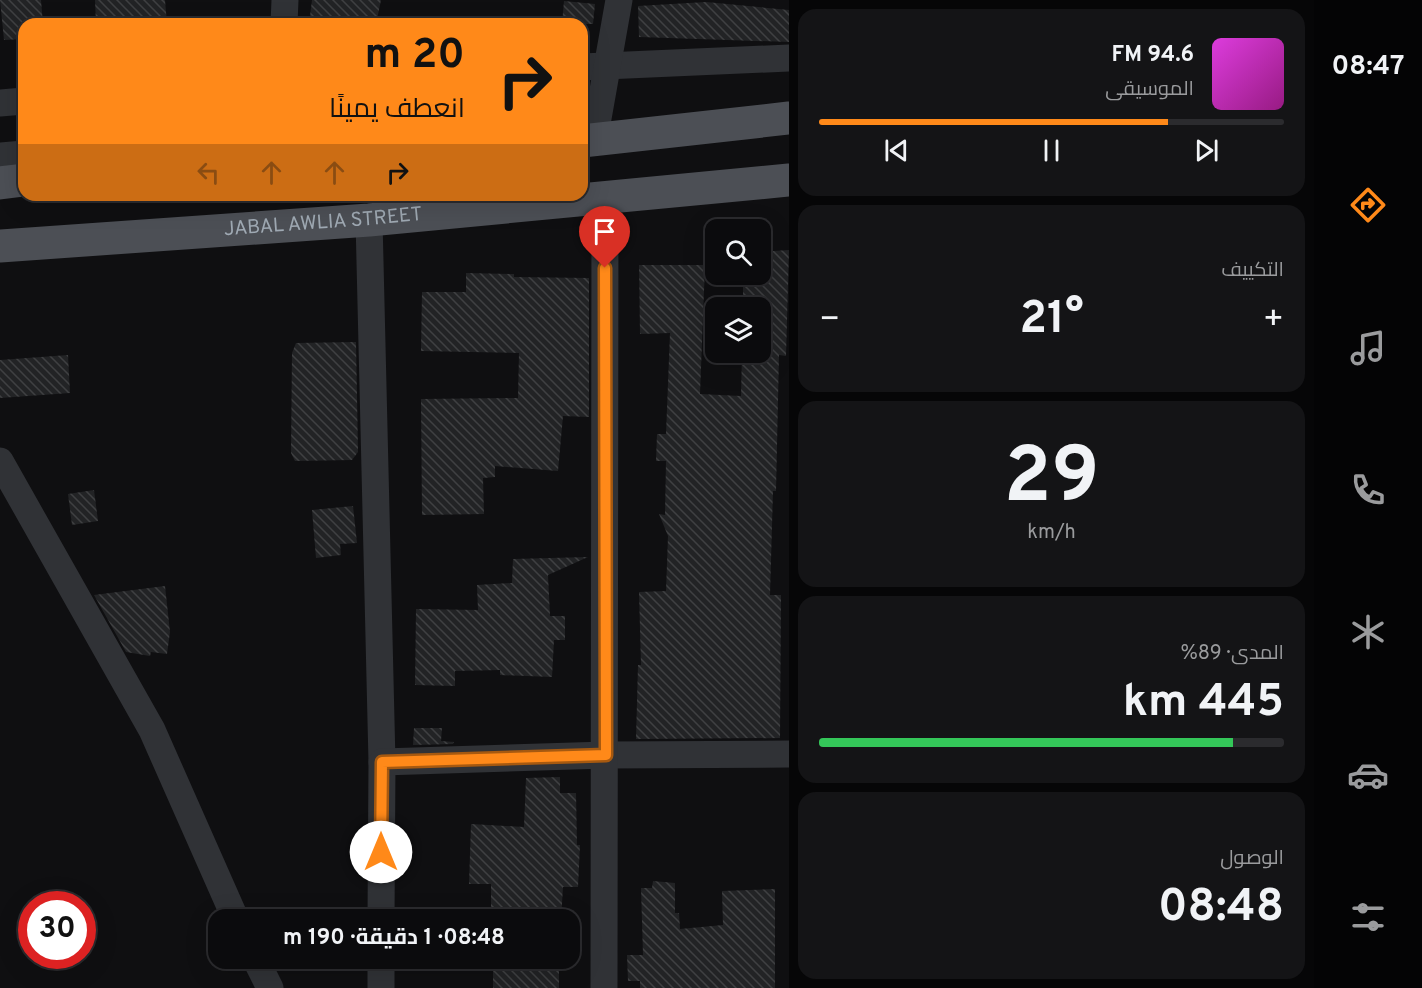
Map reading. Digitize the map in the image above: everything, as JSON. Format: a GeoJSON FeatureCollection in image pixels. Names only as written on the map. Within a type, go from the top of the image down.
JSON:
{"type":"FeatureCollection","features":[{"type":"Feature","properties":{"kind":"main road"},"geometry":{"type":"LineString","coordinates":[[588,141],[789,118]]}},
{"type":"Feature","properties":{"kind":"main road","name":"JABAL AWLIA STREET"},"geometry":{"type":"LineString","coordinates":[[588,201],[789,180]]}},
{"type":"Feature","properties":{"kind":"main road"},"geometry":{"type":"LineString","coordinates":[[0,183],[18,181]]}},
{"type":"Feature","properties":{"kind":"main road","name":"JABAL AWLIA STREET"},"geometry":{"type":"LineString","coordinates":[[0,246],[369,220],[583,201]]}},
{"type":"Feature","properties":{"kind":"street"},"geometry":{"type":"LineString","coordinates":[[284,18],[285,0]]}},
{"type":"Feature","properties":{"kind":"street"},"geometry":{"type":"LineString","coordinates":[[588,141],[594,67],[619,0]]}},
{"type":"Feature","properties":{"kind":"street"},"geometry":{"type":"LineString","coordinates":[[594,67],[789,58]]}},
{"type":"Feature","properties":{"kind":"street"},"geometry":{"type":"LineString","coordinates":[[0,103],[18,101]]}},
{"type":"Feature","properties":{"kind":"street"},"geometry":{"type":"LineString","coordinates":[[0,156],[18,154]]}},
{"type":"Feature","properties":{"kind":"street"},"geometry":{"type":"LineString","coordinates":[[604,988],[605,199]]}},
{"type":"Feature","properties":{"kind":"street"},"geometry":{"type":"LineString","coordinates":[[369,220],[382,762],[381,909]]}},
{"type":"Feature","properties":{"kind":"street"},"geometry":{"type":"LineString","coordinates":[[0,461],[152,730],[231,909]]}},
{"type":"Feature","properties":{"kind":"street"},"geometry":{"type":"LineString","coordinates":[[382,762],[606,755],[789,754]]}},
{"type":"Feature","properties":{"kind":"street"},"geometry":{"type":"LineString","coordinates":[[260,969],[270,988]]}},
{"type":"Feature","properties":{"kind":"street"},"geometry":{"type":"LineString","coordinates":[[381,969],[381,988]]}},
{"type":"Feature","properties":{"kind":"building"},"geometry":{"type":"Polygon","coordinates":[[[0,0],[41,0],[42,18],[18,18],[18,39],[4,40],[0,0]]]}},
{"type":"Feature","properties":{"kind":"building"},"geometry":{"type":"Polygon","coordinates":[[[95,0],[165,0],[166,18],[96,18],[95,0]]]}},
{"type":"Feature","properties":{"kind":"building"},"geometry":{"type":"Polygon","coordinates":[[[312,0],[381,0],[377,18],[310,18],[312,0]]]}},
{"type":"Feature","properties":{"kind":"building"},"geometry":{"type":"Polygon","coordinates":[[[564,1],[595,4],[593,24],[588,24],[588,18],[563,18],[564,1]]]}},
{"type":"Feature","properties":{"kind":"building"},"geometry":{"type":"Polygon","coordinates":[[[706,2],[789,10],[789,42],[639,37],[638,6],[706,2]]]}},
{"type":"Feature","properties":{"kind":"building"},"geometry":{"type":"Polygon","coordinates":[[[789,250],[786,356],[779,355],[776,491],[773,491],[770,595],[781,595],[780,738],[636,739],[638,665],[641,665],[639,592],[666,591],[668,536],[659,514],[665,515],[666,461],[656,461],[657,434],[666,434],[670,333],[640,334],[639,265],[705,265],[700,394],[741,396],[742,363],[771,363],[771,297],[743,297],[743,285],[771,285],[771,251],[789,250]]]}},
{"type":"Feature","properties":{"kind":"building"},"geometry":{"type":"Polygon","coordinates":[[[466,273],[514,274],[514,277],[589,278],[589,417],[563,416],[558,471],[495,466],[495,477],[483,478],[484,514],[422,515],[421,399],[518,398],[519,353],[421,351],[422,292],[466,292],[466,273]]]}},
{"type":"Feature","properties":{"kind":"building"},"geometry":{"type":"Polygon","coordinates":[[[356,342],[358,452],[352,460],[295,461],[291,453],[292,353],[296,343],[356,342]]]}},
{"type":"Feature","properties":{"kind":"building"},"geometry":{"type":"Polygon","coordinates":[[[68,355],[70,393],[0,398],[0,360],[68,355]]]}},
{"type":"Feature","properties":{"kind":"building"},"geometry":{"type":"Polygon","coordinates":[[[94,490],[98,521],[72,525],[68,494],[94,490]]]}},
{"type":"Feature","properties":{"kind":"building"},"geometry":{"type":"Polygon","coordinates":[[[353,506],[357,543],[340,544],[341,555],[316,558],[312,510],[353,506]]]}},
{"type":"Feature","properties":{"kind":"building"},"geometry":{"type":"Polygon","coordinates":[[[588,557],[548,575],[550,616],[565,616],[565,640],[554,640],[552,677],[500,675],[500,670],[455,671],[455,686],[415,685],[416,609],[478,610],[477,585],[512,583],[513,559],[588,557]]]}},
{"type":"Feature","properties":{"kind":"building"},"geometry":{"type":"Polygon","coordinates":[[[165,586],[170,632],[167,654],[151,652],[150,656],[126,652],[94,595],[165,586]]]}},
{"type":"Feature","properties":{"kind":"building"},"geometry":{"type":"Polygon","coordinates":[[[414,728],[442,728],[441,741],[454,742],[453,744],[413,745],[414,728]]]}},
{"type":"Feature","properties":{"kind":"building"},"geometry":{"type":"Polygon","coordinates":[[[560,777],[560,793],[576,793],[577,845],[580,845],[578,887],[563,887],[562,909],[491,909],[491,884],[469,884],[471,824],[524,827],[526,778],[560,777]]]}},
{"type":"Feature","properties":{"kind":"building"},"geometry":{"type":"Polygon","coordinates":[[[653,881],[675,883],[675,913],[679,913],[680,929],[723,925],[722,891],[775,889],[775,988],[640,988],[640,981],[628,981],[627,955],[643,955],[641,888],[652,888],[653,881]]]}},
{"type":"Feature","properties":{"kind":"building"},"geometry":{"type":"Polygon","coordinates":[[[493,969],[559,969],[559,988],[493,988],[493,969]]]}},
{"type":"Feature","properties":{"kind":"route"},"geometry":{"type":"LineString","coordinates":[[381,852],[382,762],[606,755],[605,268]]}}]}
